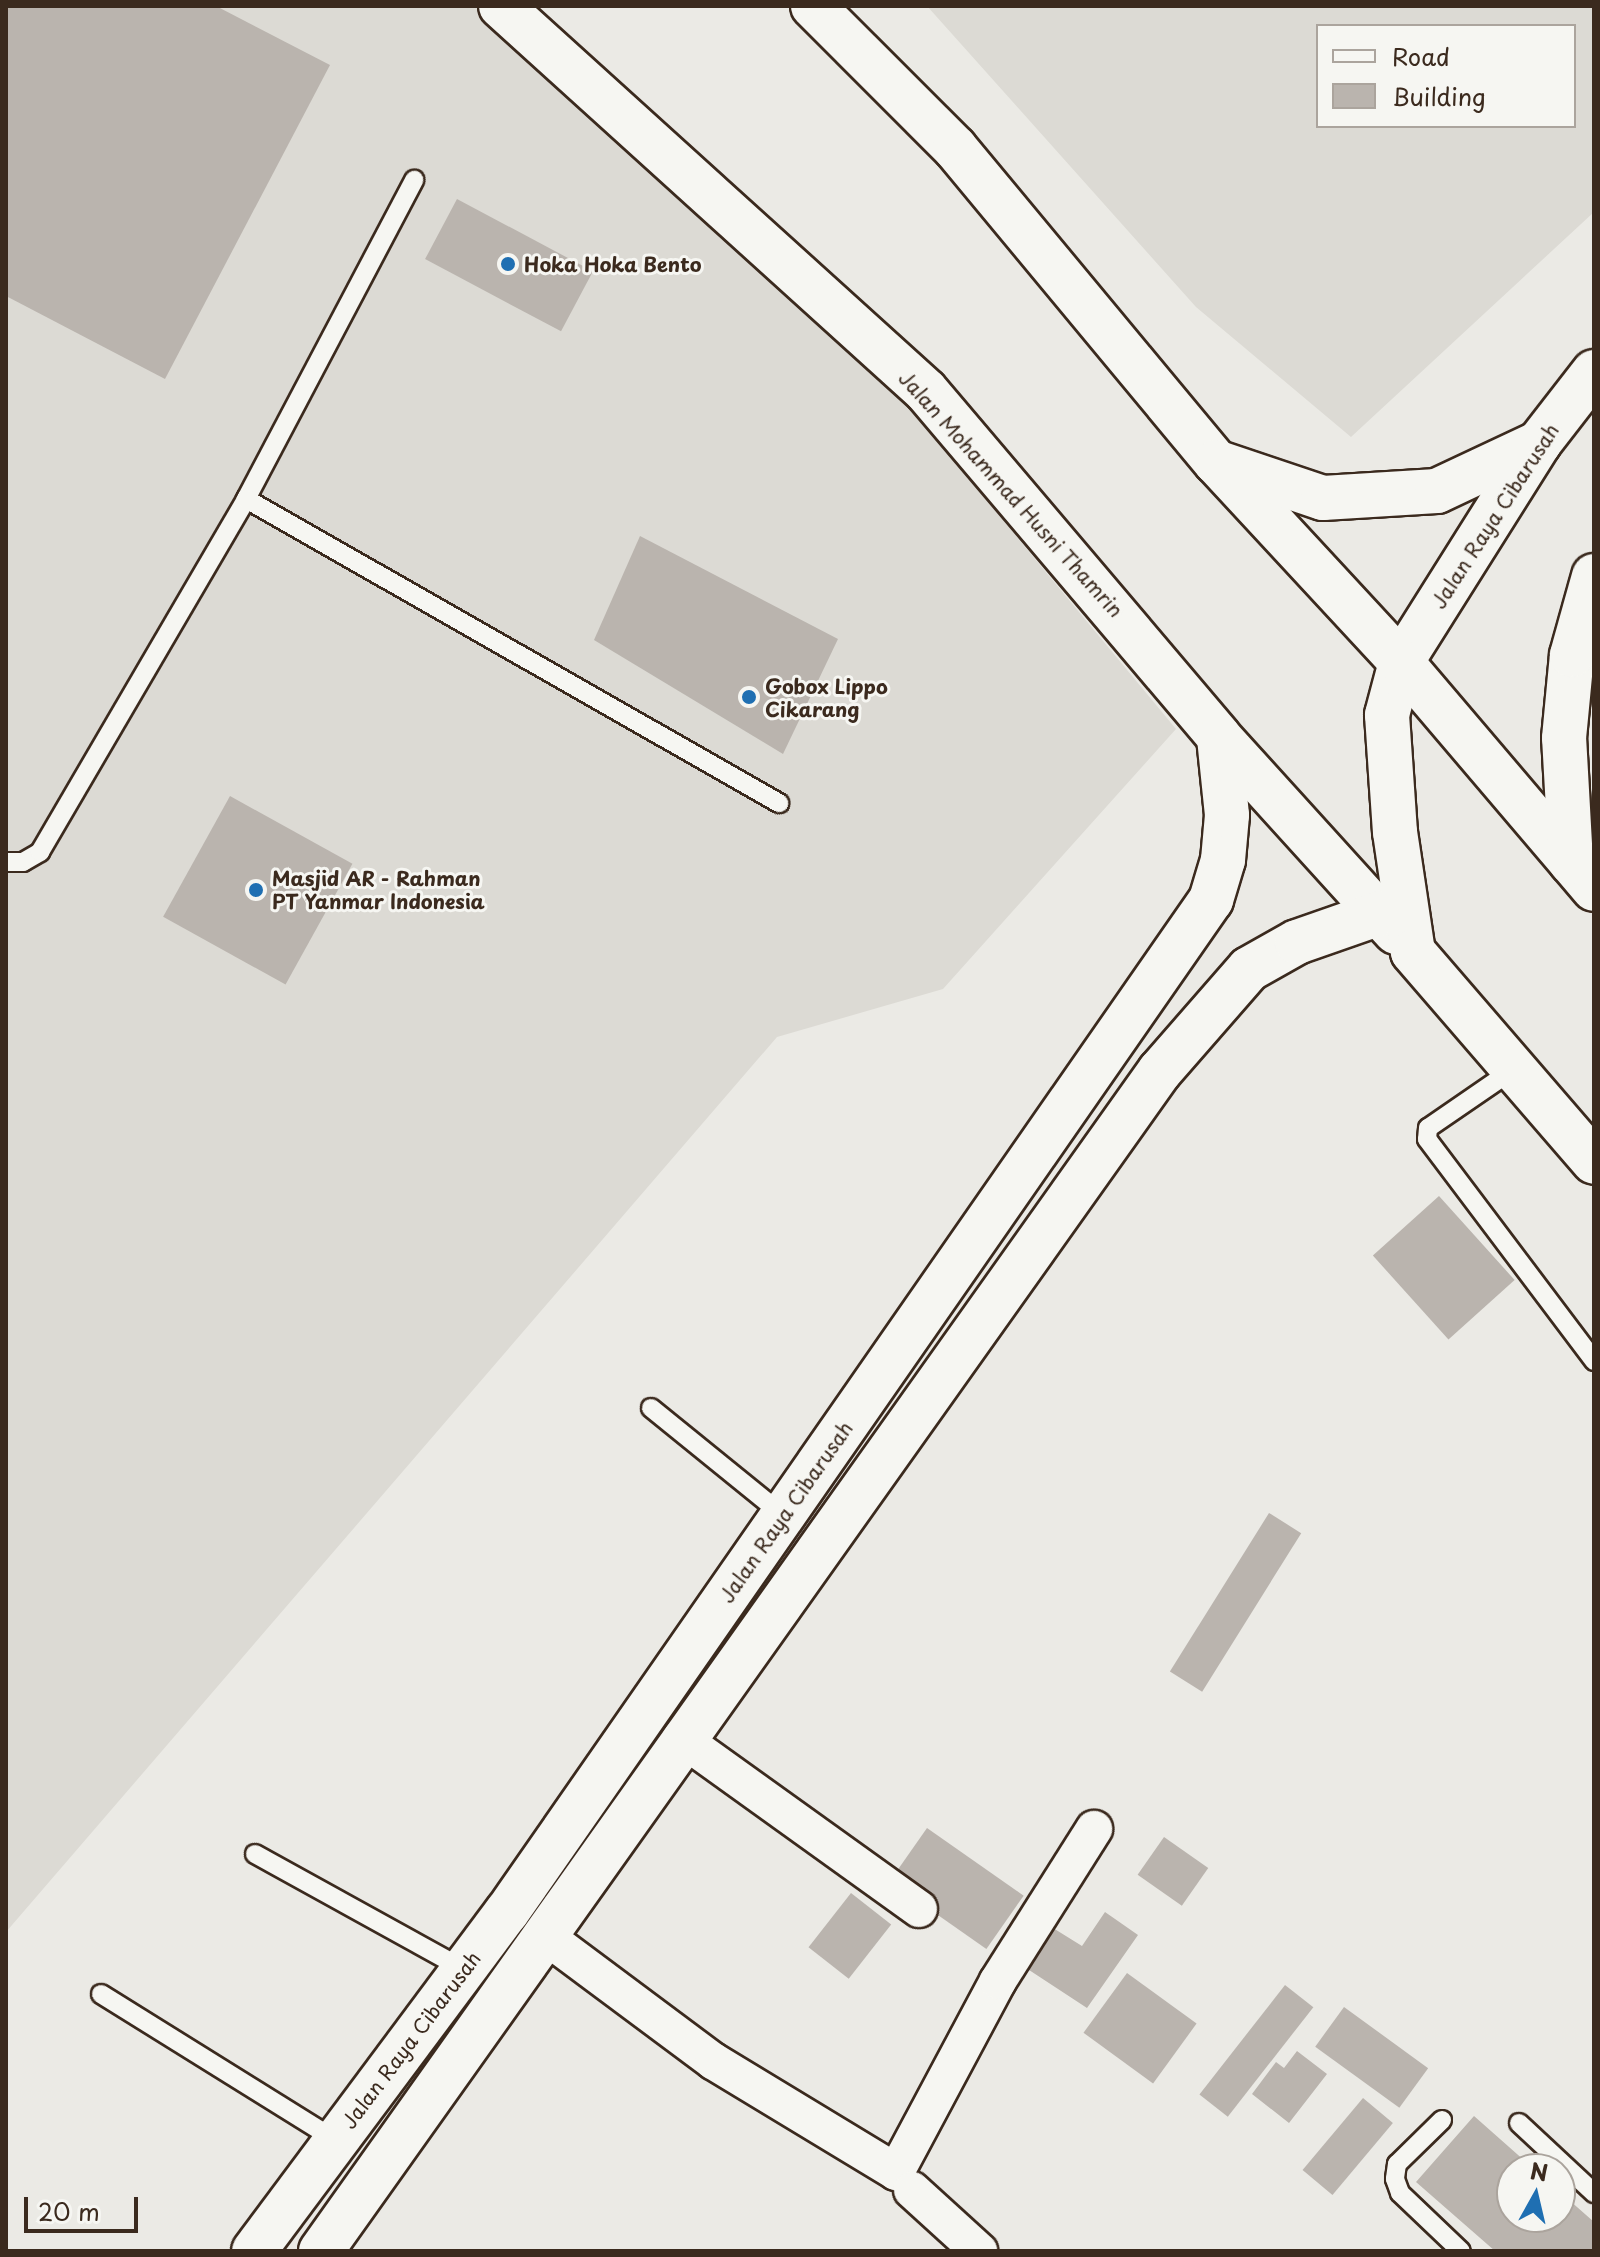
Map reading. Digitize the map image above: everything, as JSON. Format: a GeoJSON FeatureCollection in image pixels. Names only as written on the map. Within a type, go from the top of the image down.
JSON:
{"type":"FeatureCollection","features":[{"type":"Feature","properties":{"kind":"street","name":"Jalan Mohammad Husni Thamrin"},"geometry":{"type":"LineString","coordinates":[[501,6],[926,391],[1219,737],[1380,913],[1594,1162]]}},
{"type":"Feature","properties":{"kind":"street"},"geometry":{"type":"LineString","coordinates":[[813,6],[955,148],[1216,462],[1401,662],[1582,875]]}},
{"type":"Feature","properties":{"kind":"street","name":"Jalan Raya Cibarusah"},"geometry":{"type":"LineString","coordinates":[[1401,662],[1539,443],[1594,372]]}},
{"type":"Feature","properties":{"kind":"street"},"geometry":{"type":"LineString","coordinates":[[1216,462],[1323,498],[1437,491],[1539,443]]}},
{"type":"Feature","properties":{"kind":"street"},"geometry":{"type":"LineString","coordinates":[[1582,875],[1564,738],[1572,655],[1594,576]]}},
{"type":"Feature","properties":{"kind":"street"},"geometry":{"type":"LineString","coordinates":[[1401,662],[1387,715],[1395,832],[1413,952]]}},
{"type":"Feature","properties":{"kind":"street","name":"Jalan Raya Cibarusah"},"geometry":{"type":"LineString","coordinates":[[321,2251],[783,1515],[1211,900],[1223,860],[1227,815],[1219,737]]}},
{"type":"Feature","properties":{"kind":"street","name":"Jalan Raya Cibarusah"},"geometry":{"type":"LineString","coordinates":[[254,2251],[463,1969],[526,1923],[681,1738],[1160,1071],[1211,1008],[1249,969],[1297,942],[1380,913]]}},
{"type":"Feature","properties":{"kind":"street"},"geometry":{"type":"LineString","coordinates":[[681,1738],[919,1909]]}},
{"type":"Feature","properties":{"kind":"street"},"geometry":{"type":"LineString","coordinates":[[526,1923],[713,2061],[896,2172],[998,1981],[1094,1829]]}},
{"type":"Feature","properties":{"kind":"street"},"geometry":{"type":"LineString","coordinates":[[912,2190],[979,2251]]}},
{"type":"Feature","properties":{"kind":"lane"},"geometry":{"type":"LineString","coordinates":[[6,862],[23,862],[40,852],[246,499],[414,180]]}},
{"type":"Feature","properties":{"kind":"lane"},"geometry":{"type":"LineString","coordinates":[[246,499],[779,803]]}},
{"type":"Feature","properties":{"kind":"lane"},"geometry":{"type":"LineString","coordinates":[[1514,1069],[1428,1128],[1427,1139],[1594,1361]]}},
{"type":"Feature","properties":{"kind":"lane"},"geometry":{"type":"LineString","coordinates":[[651,1408],[783,1515]]}},
{"type":"Feature","properties":{"kind":"lane"},"geometry":{"type":"LineString","coordinates":[[255,1854],[463,1969]]}},
{"type":"Feature","properties":{"kind":"lane"},"geometry":{"type":"LineString","coordinates":[[101,1994],[336,2140]]}},
{"type":"Feature","properties":{"kind":"lane"},"geometry":{"type":"LineString","coordinates":[[1442,2120],[1397,2164],[1395,2179],[1400,2193],[1461,2251]]}},
{"type":"Feature","properties":{"kind":"lane"},"geometry":{"type":"LineString","coordinates":[[1519,2123],[1594,2193]]}},
{"type":"Feature","properties":{"kind":"shaded area"},"geometry":{"type":"Polygon","coordinates":[[[6,6],[486,6],[828,309],[1176,729],[943,989],[777,1037],[6,1932],[6,6]]]}},
{"type":"Feature","properties":{"kind":"shaded area"},"geometry":{"type":"Polygon","coordinates":[[[927,6],[1594,6],[1594,212],[1351,437],[1196,307],[927,6]]]}},
{"type":"Feature","properties":{"kind":"building"},"geometry":{"type":"Polygon","coordinates":[[[6,6],[216,6],[330,65],[165,379],[6,296],[6,6]]]}},
{"type":"Feature","properties":{"kind":"building","name":"Hoka Hoka Bento"},"geometry":{"type":"Polygon","coordinates":[[[457,199],[593,271],[561,331],[425,259],[457,199]]]}},
{"type":"Feature","properties":{"kind":"building","name":"Gobox Lippo Cikarang"},"geometry":{"type":"Polygon","coordinates":[[[640,536],[838,639],[783,754],[594,640],[640,536]]]}},
{"type":"Feature","properties":{"kind":"building","name":"Masjid AR - Rahman PT Yanmar Indonesia"},"geometry":{"type":"Polygon","coordinates":[[[230,796],[352,864],[286,985],[163,917],[230,796]]]}},
{"type":"Feature","properties":{"kind":"building"},"geometry":{"type":"Polygon","coordinates":[[[1439,1196],[1515,1280],[1448,1340],[1373,1256],[1439,1196]]]}},
{"type":"Feature","properties":{"kind":"building"},"geometry":{"type":"Polygon","coordinates":[[[1269,1513],[1301,1533],[1202,1692],[1170,1672],[1269,1513]]]}},
{"type":"Feature","properties":{"kind":"building"},"geometry":{"type":"Polygon","coordinates":[[[927,1828],[1024,1896],[986,1949],[890,1881],[927,1828]]]}},
{"type":"Feature","properties":{"kind":"building"},"geometry":{"type":"Polygon","coordinates":[[[1164,1837],[1208,1868],[1182,1906],[1138,1875],[1164,1837]]]}},
{"type":"Feature","properties":{"kind":"building"},"geometry":{"type":"Polygon","coordinates":[[[851,1893],[891,1924],[849,1979],[809,1947],[851,1893]]]}},
{"type":"Feature","properties":{"kind":"building"},"geometry":{"type":"Polygon","coordinates":[[[1105,1912],[1138,1935],[1087,2008],[1026,1968],[1053,1928],[1082,1946],[1105,1912]]]}},
{"type":"Feature","properties":{"kind":"building"},"geometry":{"type":"Polygon","coordinates":[[[1127,1973],[1197,2024],[1153,2083],[1084,2033],[1127,1973]]]}},
{"type":"Feature","properties":{"kind":"building"},"geometry":{"type":"Polygon","coordinates":[[[1285,1985],[1313,2007],[1228,2117],[1199,2095],[1285,1985]]]}},
{"type":"Feature","properties":{"kind":"building"},"geometry":{"type":"Polygon","coordinates":[[[1344,2007],[1428,2068],[1399,2108],[1315,2047],[1344,2007]]]}},
{"type":"Feature","properties":{"kind":"building"},"geometry":{"type":"Polygon","coordinates":[[[1297,2051],[1327,2074],[1289,2123],[1252,2094],[1276,2062],[1284,2068],[1297,2051]]]}},
{"type":"Feature","properties":{"kind":"building"},"geometry":{"type":"Polygon","coordinates":[[[1363,2098],[1393,2123],[1332,2195],[1303,2170],[1363,2098]]]}},
{"type":"Feature","properties":{"kind":"building"},"geometry":{"type":"Polygon","coordinates":[[[1474,2116],[1516,2153],[1496,2153],[1496,2233],[1576,2233],[1576,2206],[1594,2222],[1594,2251],[1495,2251],[1416,2182],[1474,2116]]]}},
{"type":"Feature","properties":{"kind":"place","name":"Hoka Hoka Bento"},"geometry":{"type":"Point","coordinates":[508,264]}},
{"type":"Feature","properties":{"kind":"place","name":"Gobox Lippo Cikarang"},"geometry":{"type":"Point","coordinates":[749,697]}},
{"type":"Feature","properties":{"kind":"place","name":"Masjid AR - Rahman PT Yanmar Indonesia"},"geometry":{"type":"Point","coordinates":[256,890]}}]}
